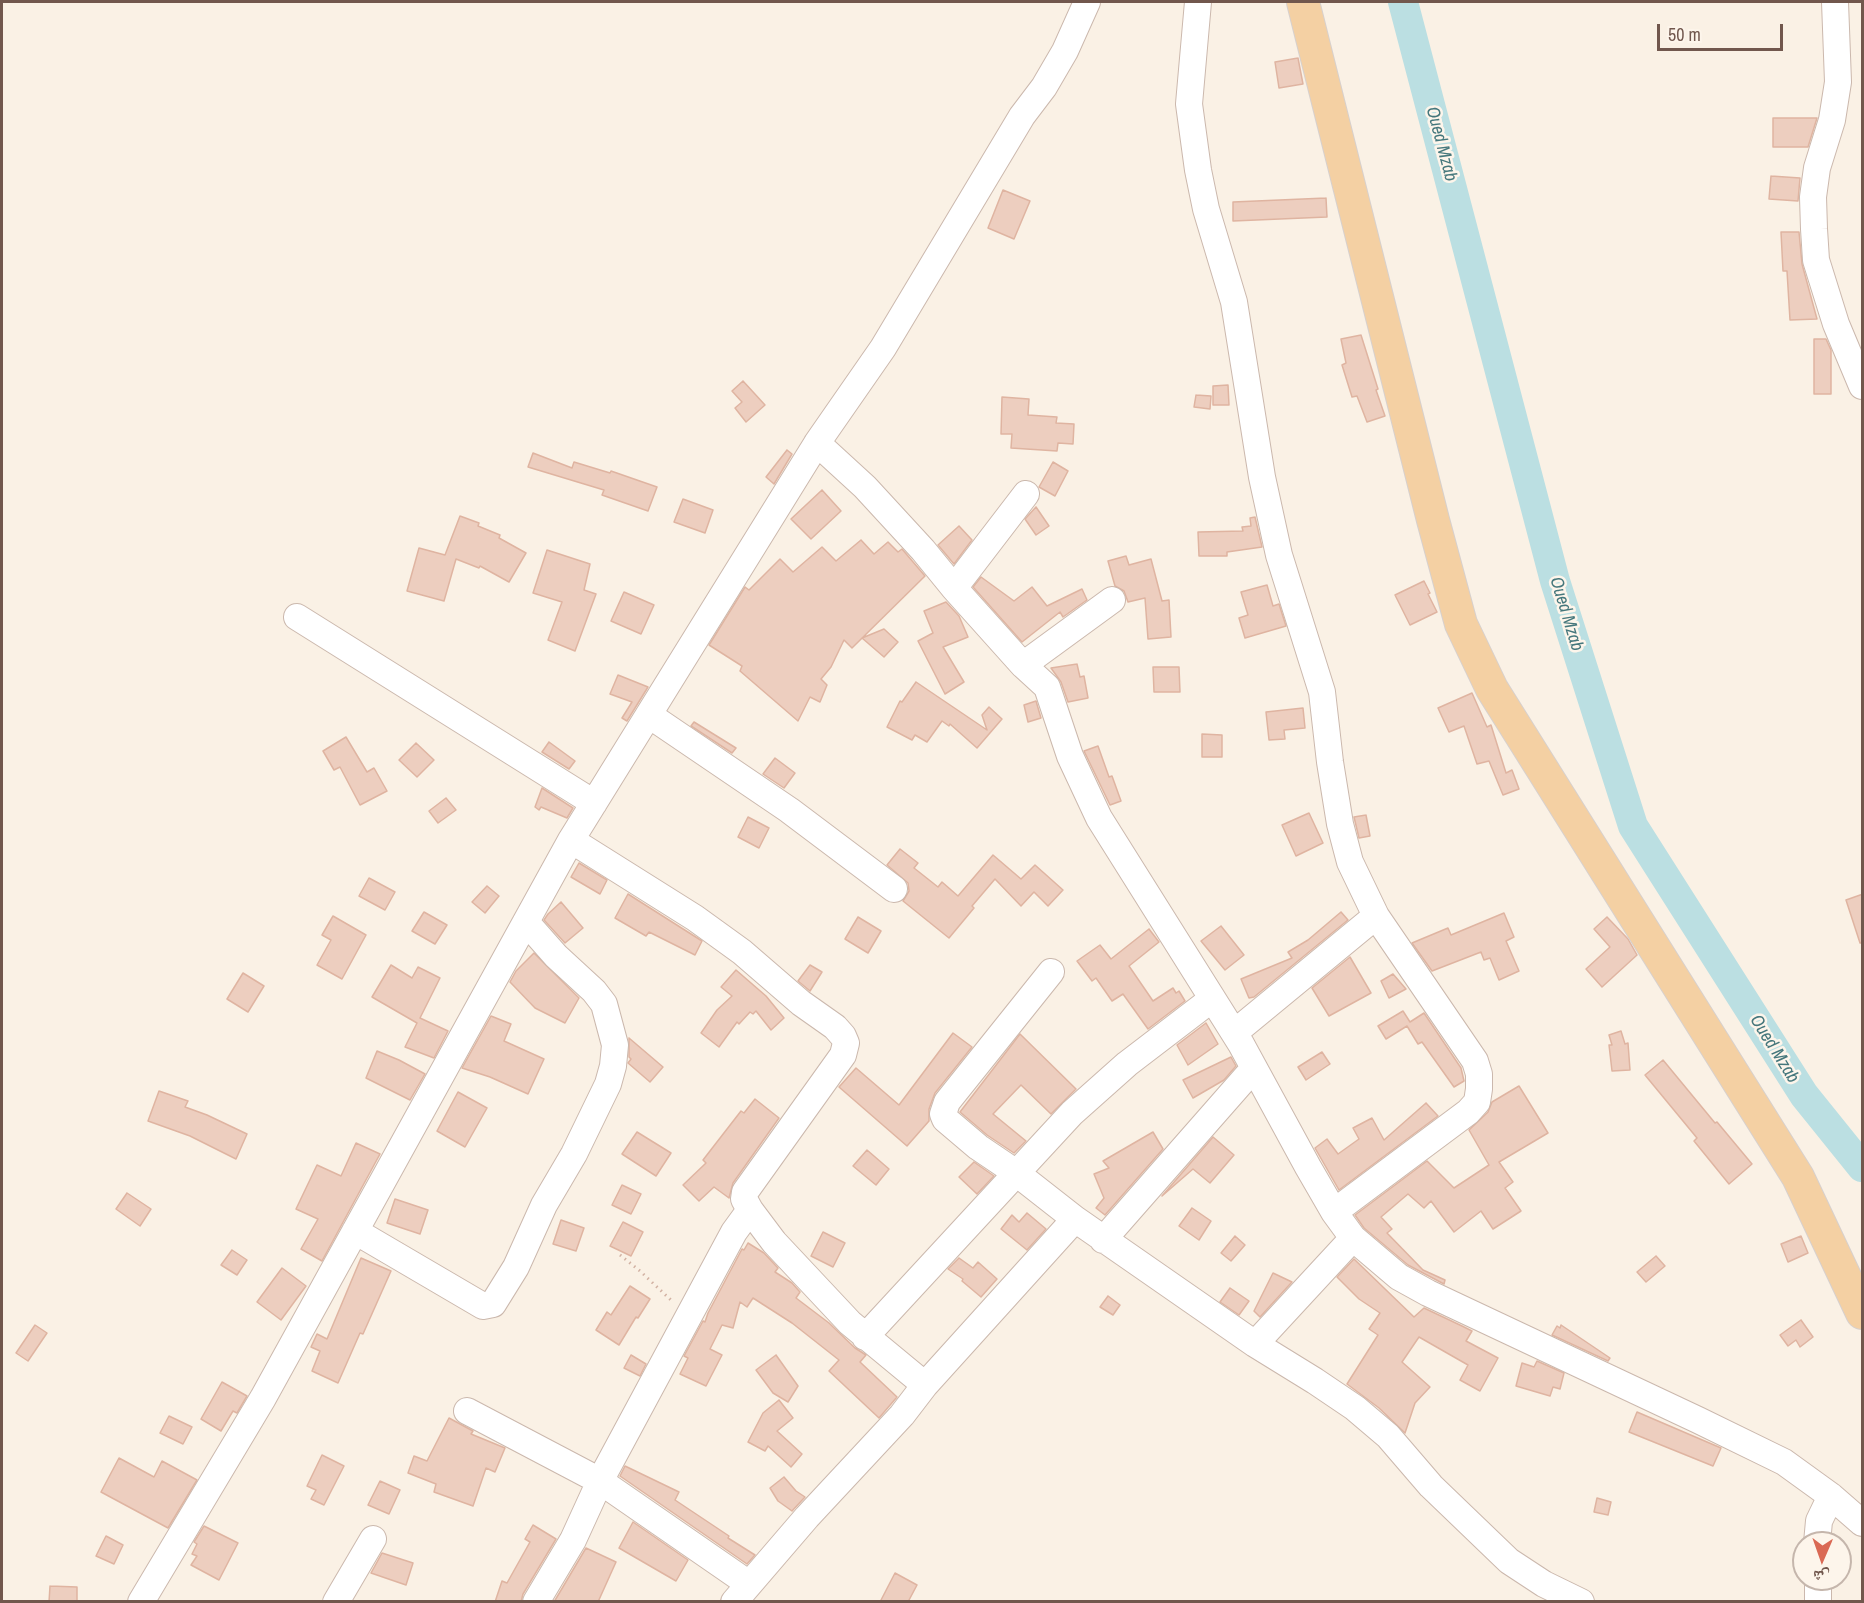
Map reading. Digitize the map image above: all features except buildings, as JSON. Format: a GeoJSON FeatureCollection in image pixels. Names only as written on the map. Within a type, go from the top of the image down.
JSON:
{"type":"FeatureCollection","features":[{"type":"Feature","properties":{"kind":"main road"},"geometry":{"type":"LineString","coordinates":[[1303,2],[1432,520],[1461,624],[1492,689],[1798,1177],[1863,1312]]}},
{"type":"Feature","properties":{"kind":"street"},"geometry":{"type":"LineString","coordinates":[[141,1602],[263,1398],[570,840],[650,715],[817,443],[883,348],[1022,116],[1044,87],[1065,51],[1087,2]]}},
{"type":"Feature","properties":{"kind":"street"},"geometry":{"type":"LineString","coordinates":[[1198,2],[1189,104],[1202,189],[1234,303],[1262,477],[1279,555],[1322,692],[1330,762],[1342,834],[1350,862],[1376,916],[1475,1061],[1479,1089],[1477,1102],[1468,1112],[1334,1212]]}},
{"type":"Feature","properties":{"kind":"street"},"geometry":{"type":"LineString","coordinates":[[1835,2],[1838,82],[1832,120],[1817,168],[1813,197],[1816,260],[1836,324],[1863,386]]}},
{"type":"Feature","properties":{"kind":"street"},"geometry":{"type":"LineString","coordinates":[[817,443],[865,487],[1023,665],[1047,687],[1070,756],[1099,818],[1234,1033],[1334,1212],[1353,1238],[1399,1277],[1784,1462],[1831,1496],[1863,1523]]}},
{"type":"Feature","properties":{"kind":"street"},"geometry":{"type":"LineString","coordinates":[[954,588],[1026,494]]}},
{"type":"Feature","properties":{"kind":"street"},"geometry":{"type":"LineString","coordinates":[[1023,665],[1112,600]]}},
{"type":"Feature","properties":{"kind":"street"},"geometry":{"type":"LineString","coordinates":[[297,617],[594,803]]}},
{"type":"Feature","properties":{"kind":"street"},"geometry":{"type":"LineString","coordinates":[[650,715],[789,810],[894,889]]}},
{"type":"Feature","properties":{"kind":"street"},"geometry":{"type":"LineString","coordinates":[[570,840],[695,918],[742,952],[843,1036],[846,1043],[843,1055],[745,1192],[744,1199],[750,1210],[798,1268],[849,1323],[925,1385]]}},
{"type":"Feature","properties":{"kind":"street"},"geometry":{"type":"LineString","coordinates":[[1234,1033],[1376,916]]}},
{"type":"Feature","properties":{"kind":"street"},"geometry":{"type":"LineString","coordinates":[[355,1231],[483,1306],[494,1304],[516,1267],[544,1204],[574,1154],[608,1084],[615,1045],[604,1004],[526,922]]}},
{"type":"Feature","properties":{"kind":"street"},"geometry":{"type":"LineString","coordinates":[[1052,972],[944,1108],[945,1119],[978,1147],[1015,1172],[1103,1240],[1255,1344],[1354,1408],[1380,1429],[1431,1486],[1509,1561],[1544,1584],[1581,1602]]}},
{"type":"Feature","properties":{"kind":"street"},"geometry":{"type":"LineString","coordinates":[[865,1336],[1015,1172],[1080,1106],[1127,1064],[1212,999]]}},
{"type":"Feature","properties":{"kind":"street"},"geometry":{"type":"LineString","coordinates":[[1103,1240],[1254,1068]]}},
{"type":"Feature","properties":{"kind":"street"},"geometry":{"type":"LineString","coordinates":[[536,1602],[573,1540],[600,1481],[688,1316],[734,1232],[750,1210]]}},
{"type":"Feature","properties":{"kind":"street"},"geometry":{"type":"LineString","coordinates":[[467,1411],[600,1481],[741,1593],[1075,1219]]}},
{"type":"Feature","properties":{"kind":"street"},"geometry":{"type":"LineString","coordinates":[[1255,1344],[1353,1238]]}},
{"type":"Feature","properties":{"kind":"street"},"geometry":{"type":"LineString","coordinates":[[1818,1531],[1819,1521],[1831,1496]]}},
{"type":"Feature","properties":{"kind":"street"},"geometry":{"type":"LineString","coordinates":[[336,1602],[373,1539]]}},
{"type":"Feature","properties":{"kind":"path"},"geometry":{"type":"LineString","coordinates":[[620,1255],[688,1316]]}},
{"type":"Feature","properties":{"kind":"waterway","name":"Oued Mzab"},"geometry":{"type":"LineString","coordinates":[[1403,2],[1555,581],[1633,826],[1804,1095],[1862,1167]]}}]}
